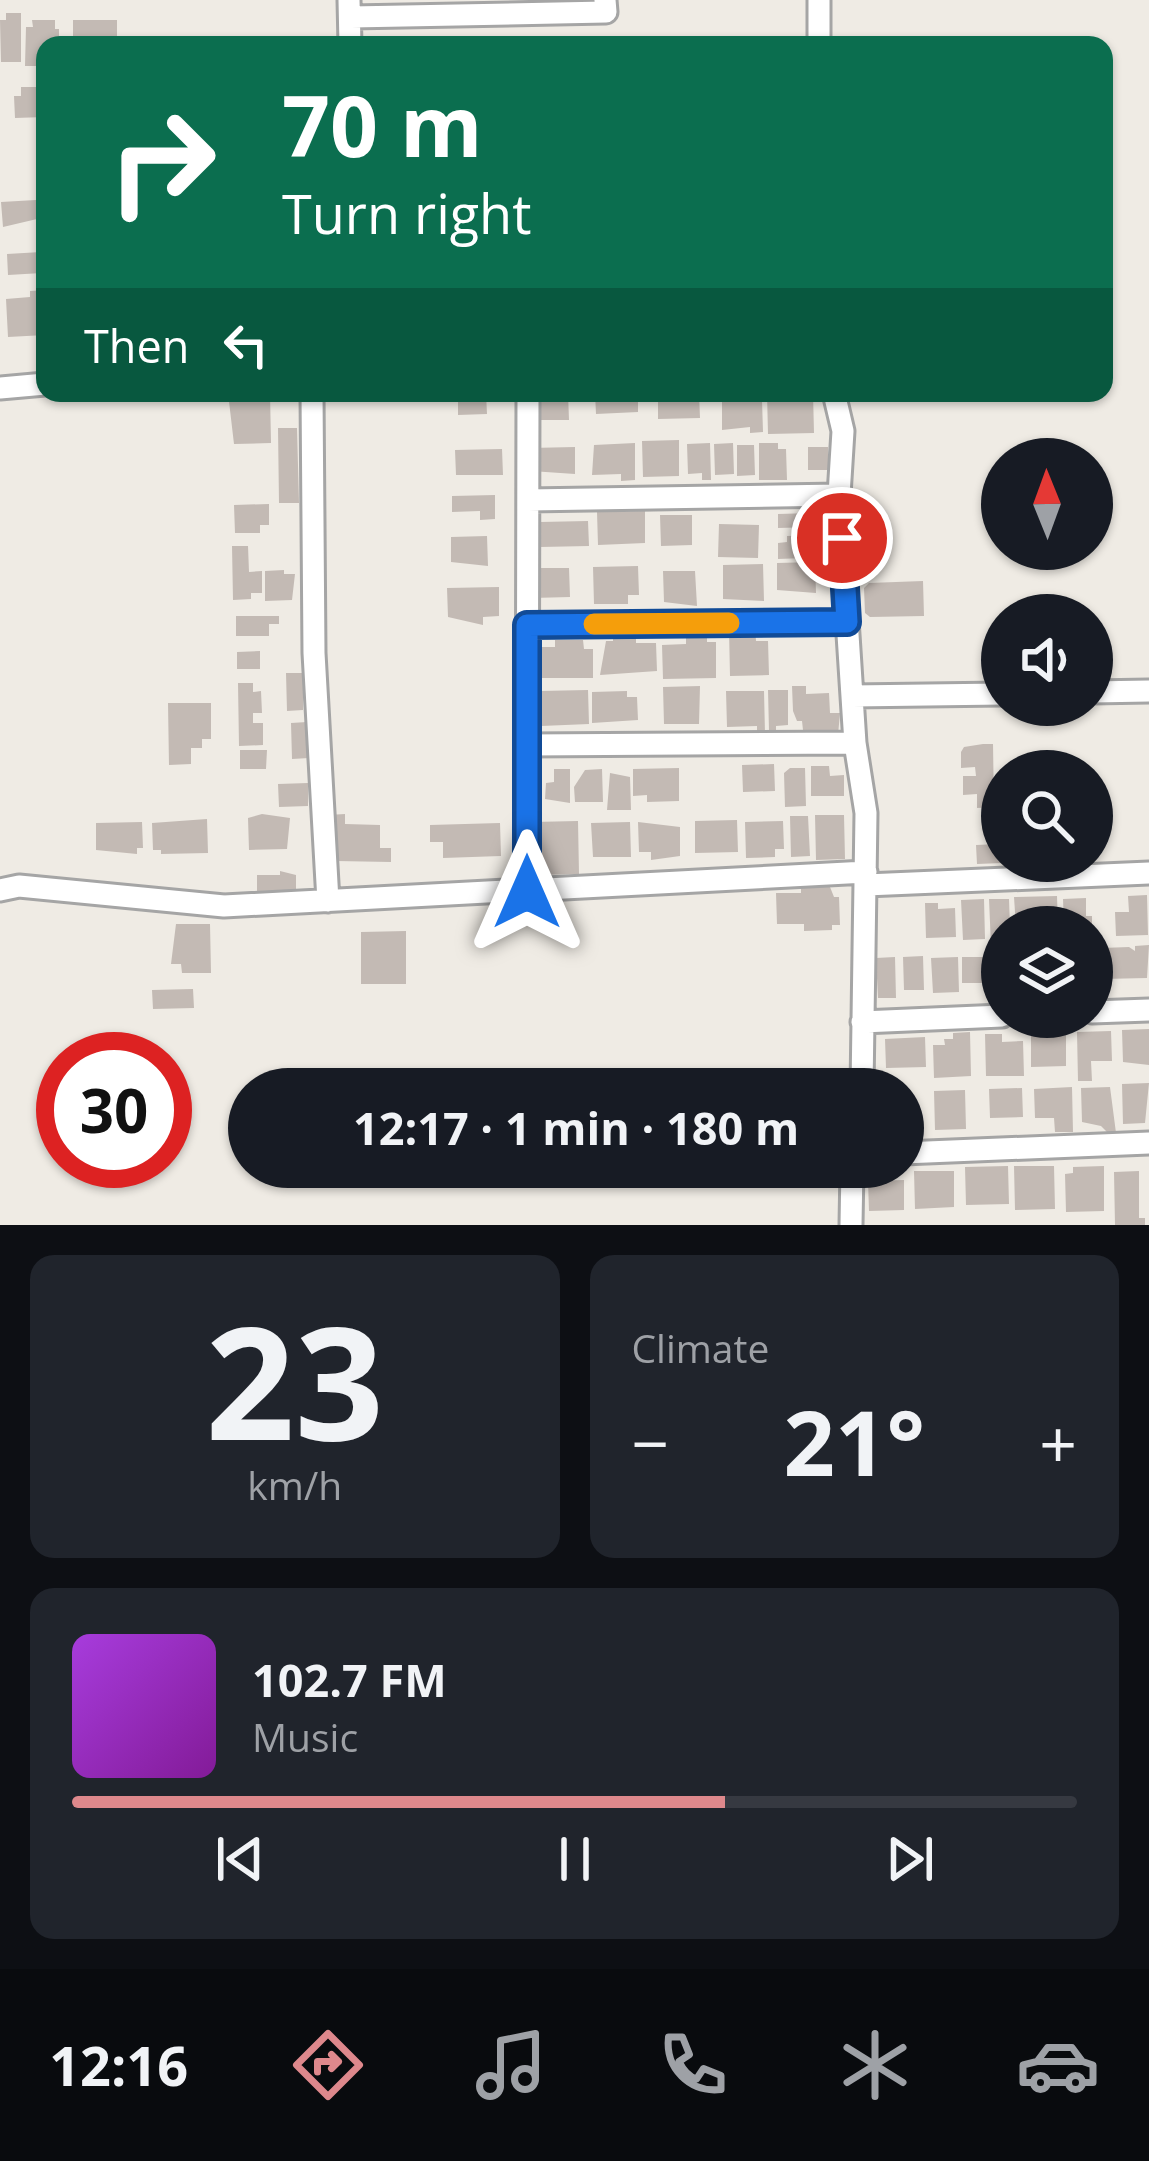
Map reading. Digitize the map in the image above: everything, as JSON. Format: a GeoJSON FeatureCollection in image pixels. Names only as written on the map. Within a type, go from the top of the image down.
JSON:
{"type":"FeatureCollection","features":[{"type":"Feature","properties":{"kind":"street"},"geometry":{"type":"LineString","coordinates":[[350,9],[606,12],[605,0]]}},
{"type":"Feature","properties":{"kind":"street"},"geometry":{"type":"LineString","coordinates":[[819,36],[820,0]]}},
{"type":"Feature","properties":{"kind":"street"},"geometry":{"type":"LineString","coordinates":[[0,388],[36,385]]}},
{"type":"Feature","properties":{"kind":"street"},"geometry":{"type":"LineString","coordinates":[[312,402],[314,653],[328,901]]}},
{"type":"Feature","properties":{"kind":"street"},"geometry":{"type":"LineString","coordinates":[[527,892],[528,402]]}},
{"type":"Feature","properties":{"kind":"street"},"geometry":{"type":"LineString","coordinates":[[836,402],[842,431],[839,495],[855,743],[866,813],[862,1068]]}},
{"type":"Feature","properties":{"kind":"street"},"geometry":{"type":"LineString","coordinates":[[528,500],[839,495]]}},
{"type":"Feature","properties":{"kind":"street"},"geometry":{"type":"LineString","coordinates":[[527,625],[847,622]]}},
{"type":"Feature","properties":{"kind":"street"},"geometry":{"type":"LineString","coordinates":[[1113,692],[1149,692]]}},
{"type":"Feature","properties":{"kind":"street"},"geometry":{"type":"LineString","coordinates":[[852,696],[981,694]]}},
{"type":"Feature","properties":{"kind":"street"},"geometry":{"type":"LineString","coordinates":[[527,745],[855,743]]}},
{"type":"Feature","properties":{"kind":"street"},"geometry":{"type":"LineString","coordinates":[[0,890],[19,886],[224,906],[866,878],[1149,873]]}},
{"type":"Feature","properties":{"kind":"street"},"geometry":{"type":"LineString","coordinates":[[1113,1011],[1149,1010]]}},
{"type":"Feature","properties":{"kind":"street"},"geometry":{"type":"LineString","coordinates":[[862,1022],[981,1017]]}},
{"type":"Feature","properties":{"kind":"street"},"geometry":{"type":"LineString","coordinates":[[924,1153],[1149,1143]]}},
{"type":"Feature","properties":{"kind":"street"},"geometry":{"type":"LineString","coordinates":[[851,1225],[852,1188]]}},
{"type":"Feature","properties":{"kind":"building"},"geometry":{"type":"Polygon","coordinates":[[[6,13],[21,13],[21,62],[1,62],[0,20],[6,20],[6,13]]]}},
{"type":"Feature","properties":{"kind":"building"},"geometry":{"type":"Polygon","coordinates":[[[32,20],[55,20],[59,36],[36,36],[36,66],[25,66],[26,27],[33,27],[32,20]]]}},
{"type":"Feature","properties":{"kind":"building"},"geometry":{"type":"Polygon","coordinates":[[[73,20],[117,20],[117,36],[73,36],[73,20]]]}},
{"type":"Feature","properties":{"kind":"building"},"geometry":{"type":"Polygon","coordinates":[[[21,87],[36,87],[36,117],[15,118],[14,96],[21,96],[21,87]]]}},
{"type":"Feature","properties":{"kind":"building"},"geometry":{"type":"Polygon","coordinates":[[[36,200],[36,219],[3,227],[1,202],[36,200]]]}},
{"type":"Feature","properties":{"kind":"building"},"geometry":{"type":"Polygon","coordinates":[[[36,252],[36,273],[8,275],[7,254],[36,252]]]}},
{"type":"Feature","properties":{"kind":"building"},"geometry":{"type":"Polygon","coordinates":[[[30,291],[36,291],[36,335],[8,337],[6,299],[30,297],[30,291]]]}},
{"type":"Feature","properties":{"kind":"building"},"geometry":{"type":"Polygon","coordinates":[[[229,402],[270,402],[271,443],[234,444],[229,402]]]}},
{"type":"Feature","properties":{"kind":"building"},"geometry":{"type":"Polygon","coordinates":[[[458,402],[486,402],[487,414],[458,415],[458,402]]]}},
{"type":"Feature","properties":{"kind":"building"},"geometry":{"type":"Polygon","coordinates":[[[535,402],[568,402],[569,420],[532,420],[535,402]]]}},
{"type":"Feature","properties":{"kind":"building"},"geometry":{"type":"Polygon","coordinates":[[[595,402],[638,402],[638,412],[596,414],[595,402]]]}},
{"type":"Feature","properties":{"kind":"building"},"geometry":{"type":"Polygon","coordinates":[[[658,402],[699,402],[700,418],[658,419],[658,402]]]}},
{"type":"Feature","properties":{"kind":"building"},"geometry":{"type":"Polygon","coordinates":[[[722,402],[762,402],[763,432],[750,433],[750,427],[722,430],[722,402]]]}},
{"type":"Feature","properties":{"kind":"building"},"geometry":{"type":"Polygon","coordinates":[[[767,402],[813,402],[814,433],[768,434],[767,402]]]}},
{"type":"Feature","properties":{"kind":"building"},"geometry":{"type":"Polygon","coordinates":[[[278,428],[297,428],[299,503],[279,503],[278,428]]]}},
{"type":"Feature","properties":{"kind":"building"},"geometry":{"type":"Polygon","coordinates":[[[679,440],[679,476],[643,477],[642,441],[679,440]]]}},
{"type":"Feature","properties":{"kind":"building"},"geometry":{"type":"Polygon","coordinates":[[[635,443],[635,480],[621,481],[621,474],[592,475],[594,445],[635,443]]]}},
{"type":"Feature","properties":{"kind":"building"},"geometry":{"type":"Polygon","coordinates":[[[710,443],[711,480],[702,480],[702,473],[688,474],[687,444],[710,443]]]}},
{"type":"Feature","properties":{"kind":"building"},"geometry":{"type":"Polygon","coordinates":[[[733,443],[734,474],[715,475],[714,444],[733,443]]]}},
{"type":"Feature","properties":{"kind":"building"},"geometry":{"type":"Polygon","coordinates":[[[759,443],[778,443],[778,449],[786,449],[787,480],[759,480],[759,443]]]}},
{"type":"Feature","properties":{"kind":"building"},"geometry":{"type":"Polygon","coordinates":[[[737,445],[754,445],[755,475],[737,476],[737,445]]]}},
{"type":"Feature","properties":{"kind":"building"},"geometry":{"type":"Polygon","coordinates":[[[575,447],[575,474],[531,471],[530,448],[575,447]]]}},
{"type":"Feature","properties":{"kind":"building"},"geometry":{"type":"Polygon","coordinates":[[[808,447],[828,447],[828,470],[808,470],[808,447]]]}},
{"type":"Feature","properties":{"kind":"building"},"geometry":{"type":"Polygon","coordinates":[[[502,449],[503,475],[456,475],[455,450],[502,449]]]}},
{"type":"Feature","properties":{"kind":"building"},"geometry":{"type":"Polygon","coordinates":[[[495,495],[495,519],[480,520],[480,511],[452,512],[452,496],[495,495]]]}},
{"type":"Feature","properties":{"kind":"building"},"geometry":{"type":"Polygon","coordinates":[[[269,504],[269,525],[260,525],[260,533],[235,533],[234,505],[269,504]]]}},
{"type":"Feature","properties":{"kind":"building"},"geometry":{"type":"Polygon","coordinates":[[[645,511],[645,543],[598,545],[597,512],[645,511]]]}},
{"type":"Feature","properties":{"kind":"building"},"geometry":{"type":"Polygon","coordinates":[[[813,513],[813,527],[778,528],[778,514],[813,513]]]}},
{"type":"Feature","properties":{"kind":"building"},"geometry":{"type":"Polygon","coordinates":[[[660,515],[692,515],[692,545],[661,546],[660,515]]]}},
{"type":"Feature","properties":{"kind":"building"},"geometry":{"type":"Polygon","coordinates":[[[588,521],[589,546],[540,547],[540,522],[588,521]]]}},
{"type":"Feature","properties":{"kind":"building"},"geometry":{"type":"Polygon","coordinates":[[[719,524],[759,525],[758,558],[718,557],[719,524]]]}},
{"type":"Feature","properties":{"kind":"building"},"geometry":{"type":"Polygon","coordinates":[[[818,535],[819,550],[805,551],[805,558],[778,559],[778,543],[787,542],[787,536],[818,535]]]}},
{"type":"Feature","properties":{"kind":"building"},"geometry":{"type":"Polygon","coordinates":[[[487,536],[488,566],[451,562],[451,537],[487,536]]]}},
{"type":"Feature","properties":{"kind":"building"},"geometry":{"type":"Polygon","coordinates":[[[232,546],[248,546],[249,572],[262,571],[262,593],[251,593],[251,599],[233,600],[232,546]]]}},
{"type":"Feature","properties":{"kind":"building"},"geometry":{"type":"Polygon","coordinates":[[[815,562],[816,593],[777,590],[777,563],[815,562]]]}},
{"type":"Feature","properties":{"kind":"building"},"geometry":{"type":"Polygon","coordinates":[[[763,564],[764,601],[723,599],[723,565],[763,564]]]}},
{"type":"Feature","properties":{"kind":"building"},"geometry":{"type":"Polygon","coordinates":[[[638,566],[639,595],[628,595],[628,604],[594,604],[593,567],[638,566]]]}},
{"type":"Feature","properties":{"kind":"building"},"geometry":{"type":"Polygon","coordinates":[[[532,568],[569,568],[570,597],[532,598],[532,568]]]}},
{"type":"Feature","properties":{"kind":"building"},"geometry":{"type":"Polygon","coordinates":[[[284,570],[284,574],[295,574],[292,600],[265,601],[265,571],[284,570]]]}},
{"type":"Feature","properties":{"kind":"building"},"geometry":{"type":"Polygon","coordinates":[[[663,571],[695,571],[697,606],[664,602],[663,571]]]}},
{"type":"Feature","properties":{"kind":"building"},"geometry":{"type":"Polygon","coordinates":[[[923,581],[924,616],[870,617],[865,613],[864,588],[869,583],[923,581]]]}},
{"type":"Feature","properties":{"kind":"building"},"geometry":{"type":"Polygon","coordinates":[[[499,587],[499,616],[483,617],[483,625],[448,617],[447,588],[499,587]]]}},
{"type":"Feature","properties":{"kind":"building"},"geometry":{"type":"Polygon","coordinates":[[[236,616],[279,616],[279,624],[269,624],[269,636],[236,636],[236,616]]]}},
{"type":"Feature","properties":{"kind":"building"},"geometry":{"type":"Polygon","coordinates":[[[755,628],[756,641],[768,641],[769,675],[730,676],[729,629],[755,628]]]}},
{"type":"Feature","properties":{"kind":"building"},"geometry":{"type":"Polygon","coordinates":[[[636,633],[636,643],[656,643],[657,671],[600,675],[606,641],[613,641],[613,634],[636,633]]]}},
{"type":"Feature","properties":{"kind":"building"},"geometry":{"type":"Polygon","coordinates":[[[707,636],[707,642],[716,642],[716,678],[663,679],[662,645],[686,644],[686,637],[707,636]]]}},
{"type":"Feature","properties":{"kind":"building"},"geometry":{"type":"Polygon","coordinates":[[[555,640],[583,640],[584,649],[593,649],[593,678],[538,678],[537,647],[555,647],[555,640]]]}},
{"type":"Feature","properties":{"kind":"building"},"geometry":{"type":"Polygon","coordinates":[[[260,651],[260,669],[237,669],[237,652],[260,651]]]}},
{"type":"Feature","properties":{"kind":"building"},"geometry":{"type":"Polygon","coordinates":[[[286,673],[303,673],[303,710],[287,711],[286,673]]]}},
{"type":"Feature","properties":{"kind":"building"},"geometry":{"type":"Polygon","coordinates":[[[238,683],[253,683],[253,692],[261,691],[262,713],[253,713],[253,723],[263,723],[263,745],[239,746],[238,683]]]}},
{"type":"Feature","properties":{"kind":"building"},"geometry":{"type":"Polygon","coordinates":[[[700,686],[699,724],[664,724],[663,687],[700,686]]]}},
{"type":"Feature","properties":{"kind":"building"},"geometry":{"type":"Polygon","coordinates":[[[792,686],[806,686],[806,694],[829,693],[830,713],[840,713],[838,735],[803,730],[793,711],[792,686]]]}},
{"type":"Feature","properties":{"kind":"building"},"geometry":{"type":"Polygon","coordinates":[[[588,690],[589,724],[541,726],[540,691],[588,690]]]}},
{"type":"Feature","properties":{"kind":"building"},"geometry":{"type":"Polygon","coordinates":[[[768,690],[788,690],[788,725],[776,726],[776,731],[769,731],[768,690]]]}},
{"type":"Feature","properties":{"kind":"building"},"geometry":{"type":"Polygon","coordinates":[[[627,691],[627,697],[637,697],[638,720],[592,723],[592,692],[627,691]]]}},
{"type":"Feature","properties":{"kind":"building"},"geometry":{"type":"Polygon","coordinates":[[[726,691],[764,691],[765,734],[757,734],[757,726],[727,727],[726,691]]]}},
{"type":"Feature","properties":{"kind":"building"},"geometry":{"type":"Polygon","coordinates":[[[168,703],[211,703],[211,739],[202,739],[202,748],[191,748],[191,764],[169,765],[168,703]]]}},
{"type":"Feature","properties":{"kind":"building"},"geometry":{"type":"Polygon","coordinates":[[[307,722],[309,758],[292,759],[291,723],[307,722]]]}},
{"type":"Feature","properties":{"kind":"building"},"geometry":{"type":"Polygon","coordinates":[[[993,744],[993,750],[981,750],[981,808],[977,808],[977,794],[963,795],[963,776],[976,776],[975,767],[961,768],[964,747],[993,744]]]}},
{"type":"Feature","properties":{"kind":"building"},"geometry":{"type":"Polygon","coordinates":[[[240,750],[267,750],[266,769],[240,769],[240,750]]]}},
{"type":"Feature","properties":{"kind":"building"},"geometry":{"type":"Polygon","coordinates":[[[774,764],[775,791],[743,792],[742,765],[774,764]]]}},
{"type":"Feature","properties":{"kind":"building"},"geometry":{"type":"Polygon","coordinates":[[[811,766],[829,766],[830,776],[844,775],[844,796],[811,796],[811,766]]]}},
{"type":"Feature","properties":{"kind":"building"},"geometry":{"type":"Polygon","coordinates":[[[679,768],[679,801],[647,802],[647,795],[633,796],[633,769],[679,768]]]}},
{"type":"Feature","properties":{"kind":"building"},"geometry":{"type":"Polygon","coordinates":[[[805,768],[806,806],[785,807],[784,773],[805,768]]]}},
{"type":"Feature","properties":{"kind":"building"},"geometry":{"type":"Polygon","coordinates":[[[554,769],[570,769],[570,803],[545,799],[546,783],[554,782],[554,769]]]}},
{"type":"Feature","properties":{"kind":"building"},"geometry":{"type":"Polygon","coordinates":[[[602,769],[603,802],[575,802],[574,787],[585,770],[602,769]]]}},
{"type":"Feature","properties":{"kind":"building"},"geometry":{"type":"Polygon","coordinates":[[[610,773],[630,777],[631,810],[607,810],[610,773]]]}},
{"type":"Feature","properties":{"kind":"building"},"geometry":{"type":"Polygon","coordinates":[[[308,783],[308,806],[279,807],[278,784],[308,783]]]}},
{"type":"Feature","properties":{"kind":"building"},"geometry":{"type":"Polygon","coordinates":[[[262,814],[290,818],[287,849],[249,850],[248,818],[262,814]]]}},
{"type":"Feature","properties":{"kind":"building"},"geometry":{"type":"Polygon","coordinates":[[[345,814],[345,824],[380,825],[380,848],[391,848],[391,862],[336,861],[336,828],[328,828],[328,815],[345,814]]]}},
{"type":"Feature","properties":{"kind":"building"},"geometry":{"type":"Polygon","coordinates":[[[815,815],[844,815],[845,859],[816,860],[815,815]]]}},
{"type":"Feature","properties":{"kind":"building"},"geometry":{"type":"Polygon","coordinates":[[[790,816],[808,816],[810,856],[791,857],[790,816]]]}},
{"type":"Feature","properties":{"kind":"building"},"geometry":{"type":"Polygon","coordinates":[[[207,819],[208,853],[153,850],[152,823],[207,819]]]}},
{"type":"Feature","properties":{"kind":"building"},"geometry":{"type":"Polygon","coordinates":[[[737,820],[738,852],[695,853],[695,821],[737,820]]]}},
{"type":"Feature","properties":{"kind":"building"},"geometry":{"type":"Polygon","coordinates":[[[578,821],[579,874],[534,875],[533,822],[578,821]]]}},
{"type":"Feature","properties":{"kind":"building"},"geometry":{"type":"Polygon","coordinates":[[[783,821],[784,849],[775,849],[775,857],[746,858],[745,822],[783,821]]]}},
{"type":"Feature","properties":{"kind":"building"},"geometry":{"type":"Polygon","coordinates":[[[142,822],[143,848],[137,848],[137,854],[96,850],[96,823],[142,822]]]}},
{"type":"Feature","properties":{"kind":"building"},"geometry":{"type":"Polygon","coordinates":[[[630,822],[631,857],[593,857],[591,823],[630,822]]]}},
{"type":"Feature","properties":{"kind":"building"},"geometry":{"type":"Polygon","coordinates":[[[638,822],[680,827],[680,856],[651,860],[651,852],[639,852],[638,822]]]}},
{"type":"Feature","properties":{"kind":"building"},"geometry":{"type":"Polygon","coordinates":[[[500,823],[501,856],[443,858],[443,842],[430,842],[430,825],[500,823]]]}},
{"type":"Feature","properties":{"kind":"building"},"geometry":{"type":"Polygon","coordinates":[[[280,871],[296,875],[296,897],[257,898],[257,875],[280,875],[280,871]]]}},
{"type":"Feature","properties":{"kind":"building"},"geometry":{"type":"Polygon","coordinates":[[[801,887],[830,887],[834,897],[839,897],[840,925],[832,925],[832,930],[804,931],[804,924],[777,924],[776,893],[801,893],[801,887]]]}},
{"type":"Feature","properties":{"kind":"building"},"geometry":{"type":"Polygon","coordinates":[[[1147,895],[1148,935],[1116,936],[1115,912],[1129,912],[1128,896],[1147,895]]]}},
{"type":"Feature","properties":{"kind":"building"},"geometry":{"type":"Polygon","coordinates":[[[1057,896],[1057,906],[1015,906],[1014,897],[1057,896]]]}},
{"type":"Feature","properties":{"kind":"building"},"geometry":{"type":"Polygon","coordinates":[[[1086,898],[1086,906],[1063,906],[1063,899],[1086,898]]]}},
{"type":"Feature","properties":{"kind":"building"},"geometry":{"type":"Polygon","coordinates":[[[984,899],[981,939],[963,940],[961,900],[984,899]]]}},
{"type":"Feature","properties":{"kind":"building"},"geometry":{"type":"Polygon","coordinates":[[[989,899],[1009,899],[1009,906],[989,906],[989,899]]]}},
{"type":"Feature","properties":{"kind":"building"},"geometry":{"type":"Polygon","coordinates":[[[925,903],[938,903],[938,909],[955,908],[956,937],[926,938],[925,903]]]}},
{"type":"Feature","properties":{"kind":"building"},"geometry":{"type":"Polygon","coordinates":[[[176,924],[210,924],[211,973],[182,973],[181,964],[171,964],[176,924]]]}},
{"type":"Feature","properties":{"kind":"building"},"geometry":{"type":"Polygon","coordinates":[[[406,931],[406,984],[361,984],[361,932],[406,931]]]}},
{"type":"Feature","properties":{"kind":"building"},"geometry":{"type":"Polygon","coordinates":[[[1149,945],[1147,978],[1113,979],[1113,948],[1135,951],[1135,946],[1149,945]]]}},
{"type":"Feature","properties":{"kind":"building"},"geometry":{"type":"Polygon","coordinates":[[[923,956],[924,990],[904,990],[903,957],[923,956]]]}},
{"type":"Feature","properties":{"kind":"building"},"geometry":{"type":"Polygon","coordinates":[[[895,957],[896,998],[878,998],[876,958],[895,957]]]}},
{"type":"Feature","properties":{"kind":"building"},"geometry":{"type":"Polygon","coordinates":[[[958,957],[959,992],[933,993],[931,958],[958,957]]]}},
{"type":"Feature","properties":{"kind":"building"},"geometry":{"type":"Polygon","coordinates":[[[962,957],[981,957],[981,983],[962,983],[962,957]]]}},
{"type":"Feature","properties":{"kind":"building"},"geometry":{"type":"Polygon","coordinates":[[[193,989],[194,1008],[153,1009],[152,990],[193,989]]]}},
{"type":"Feature","properties":{"kind":"building"},"geometry":{"type":"Polygon","coordinates":[[[1149,1029],[1149,1065],[1123,1062],[1122,1030],[1149,1029]]]}},
{"type":"Feature","properties":{"kind":"building"},"geometry":{"type":"Polygon","coordinates":[[[970,1032],[971,1076],[934,1078],[933,1045],[945,1045],[944,1039],[953,1039],[953,1033],[970,1032]]]}},
{"type":"Feature","properties":{"kind":"building"},"geometry":{"type":"Polygon","coordinates":[[[925,1037],[926,1067],[886,1068],[885,1039],[925,1037]]]}},
{"type":"Feature","properties":{"kind":"building"},"geometry":{"type":"Polygon","coordinates":[[[985,1038],[1023,1041],[1024,1076],[986,1076],[985,1038]]]}},
{"type":"Feature","properties":{"kind":"building"},"geometry":{"type":"Polygon","coordinates":[[[1031,1038],[1066,1038],[1066,1066],[1031,1067],[1031,1038]]]}},
{"type":"Feature","properties":{"kind":"building"},"geometry":{"type":"Polygon","coordinates":[[[1077,1038],[1111,1038],[1112,1061],[1091,1061],[1092,1081],[1078,1081],[1077,1038]]]}},
{"type":"Feature","properties":{"kind":"building"},"geometry":{"type":"Polygon","coordinates":[[[1149,1083],[1145,1123],[1123,1124],[1122,1084],[1149,1083]]]}},
{"type":"Feature","properties":{"kind":"building"},"geometry":{"type":"Polygon","coordinates":[[[1072,1087],[1073,1132],[1055,1132],[1054,1118],[1035,1118],[1034,1089],[1072,1087]]]}},
{"type":"Feature","properties":{"kind":"building"},"geometry":{"type":"Polygon","coordinates":[[[1110,1087],[1116,1133],[1109,1134],[1101,1126],[1082,1122],[1081,1088],[1110,1087]]]}},
{"type":"Feature","properties":{"kind":"building"},"geometry":{"type":"Polygon","coordinates":[[[1022,1088],[1023,1117],[990,1118],[989,1089],[1022,1088]]]}},
{"type":"Feature","properties":{"kind":"building"},"geometry":{"type":"Polygon","coordinates":[[[965,1090],[966,1129],[935,1130],[934,1091],[965,1090]]]}},
{"type":"Feature","properties":{"kind":"building"},"geometry":{"type":"Polygon","coordinates":[[[1008,1166],[1009,1204],[966,1205],[965,1167],[1008,1166]]]}},
{"type":"Feature","properties":{"kind":"building"},"geometry":{"type":"Polygon","coordinates":[[[1014,1166],[1054,1166],[1055,1209],[1015,1210],[1014,1166]]]}},
{"type":"Feature","properties":{"kind":"building"},"geometry":{"type":"Polygon","coordinates":[[[1104,1166],[1104,1211],[1066,1212],[1065,1174],[1073,1173],[1073,1167],[1104,1166]]]}},
{"type":"Feature","properties":{"kind":"building"},"geometry":{"type":"Polygon","coordinates":[[[924,1171],[954,1171],[954,1207],[915,1209],[914,1188],[924,1188],[924,1171]]]}},
{"type":"Feature","properties":{"kind":"building"},"geometry":{"type":"Polygon","coordinates":[[[1139,1171],[1139,1218],[1145,1218],[1145,1225],[1115,1225],[1114,1172],[1139,1171]]]}},
{"type":"Feature","properties":{"kind":"building"},"geometry":{"type":"Polygon","coordinates":[[[868,1188],[904,1188],[904,1210],[869,1211],[868,1188]]]}},
{"type":"Feature","properties":{"kind":"slow traffic"},"geometry":{"type":"LineString","coordinates":[[594,624],[729,623]]}},
{"type":"Feature","properties":{"kind":"route"},"geometry":{"type":"LineString","coordinates":[[527,892],[527,625],[847,622],[842,538]]}}]}
